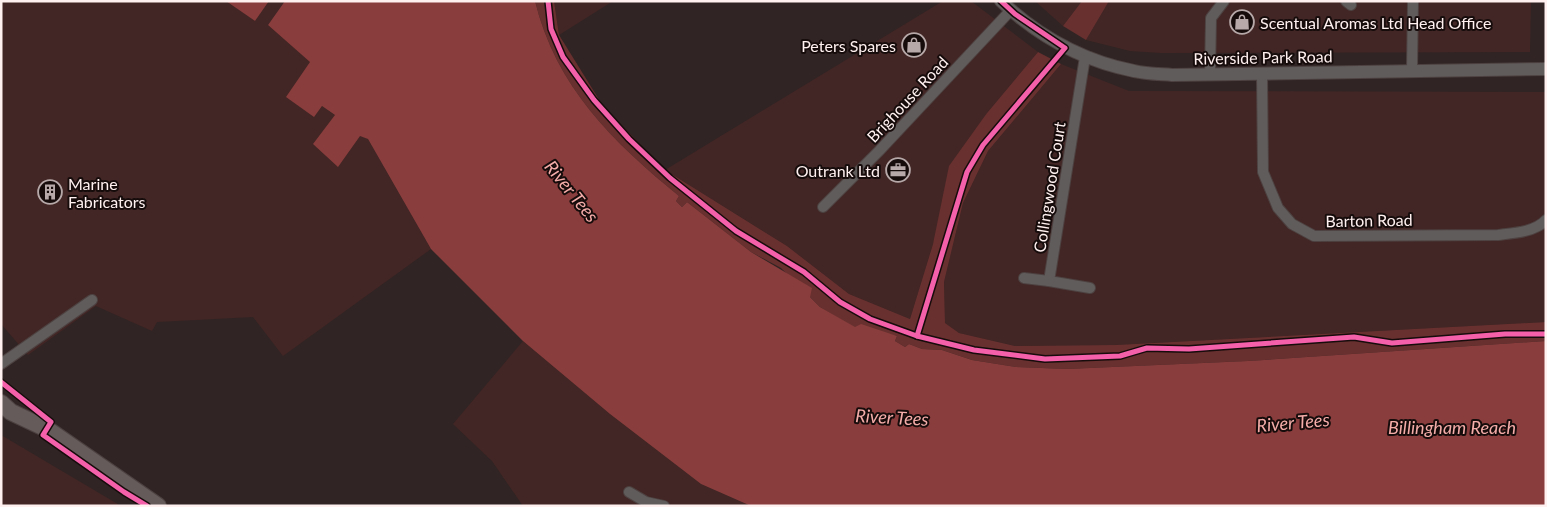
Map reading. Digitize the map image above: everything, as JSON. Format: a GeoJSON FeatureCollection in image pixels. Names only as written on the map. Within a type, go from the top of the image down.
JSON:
{"type":"FeatureCollection","features":[{"type":"Feature","properties":{"kind":"main road"},"geometry":{"type":"LineString","coordinates":[[1,403],[10,412],[47,429],[158,506]]}},
{"type":"Feature","properties":{"kind":"main road"},"geometry":{"type":"LineString","coordinates":[[1,418],[28,421]]}},
{"type":"Feature","properties":{"kind":"street","name":"Riverside Park Road"},"geometry":{"type":"LineString","coordinates":[[1001,1],[1065,48],[1085,57],[1134,72],[1210,74],[1546,68]]}},
{"type":"Feature","properties":{"kind":"street"},"geometry":{"type":"LineString","coordinates":[[1210,74],[1210,18],[1224,1]]}},
{"type":"Feature","properties":{"kind":"street"},"geometry":{"type":"LineString","coordinates":[[1412,70],[1413,1]]}},
{"type":"Feature","properties":{"kind":"street","name":"Brighouse Road"},"geometry":{"type":"LineString","coordinates":[[823,206],[879,150],[1011,10]]}},
{"type":"Feature","properties":{"kind":"street","name":"Collingwood Court"},"geometry":{"type":"LineString","coordinates":[[1049,281],[1085,57]]}},
{"type":"Feature","properties":{"kind":"street","name":"Barton Road"},"geometry":{"type":"LineString","coordinates":[[1262,73],[1263,172],[1278,208],[1292,224],[1314,236],[1498,234],[1522,232],[1542,224],[1546,220]]}},
{"type":"Feature","properties":{"kind":"street"},"geometry":{"type":"LineString","coordinates":[[1024,278],[1090,288]]}},
{"type":"Feature","properties":{"kind":"street"},"geometry":{"type":"LineString","coordinates":[[1,364],[92,300]]}},
{"type":"Feature","properties":{"kind":"street"},"geometry":{"type":"LineString","coordinates":[[629,492],[646,502],[664,506]]}},
{"type":"Feature","properties":{"kind":"shaded area"},"geometry":{"type":"Polygon","coordinates":[[[1,1],[226,1],[255,21],[269,1],[285,1],[268,25],[310,61],[313,117],[322,106],[368,139],[431,249],[283,356],[253,317],[157,322],[152,331],[96,306],[28,355],[1,324],[1,1]]]}},
{"type":"Feature","properties":{"kind":"shaded area"},"geometry":{"type":"Polygon","coordinates":[[[535,1],[554,1],[559,35],[603,106],[665,170],[787,246],[849,294],[910,319],[933,244],[949,166],[987,113],[1038,52],[1061,64],[988,151],[963,203],[944,282],[945,323],[959,333],[1015,346],[1116,345],[1546,322],[1546,341],[1248,361],[1067,369],[1016,367],[972,360],[942,350],[922,349],[909,344],[905,347],[895,341],[897,336],[855,328],[820,307],[781,268],[751,252],[687,202],[682,207],[676,201],[679,196],[610,133],[572,86],[557,60],[535,1]]]}},
{"type":"Feature","properties":{"kind":"shaded area"},"geometry":{"type":"Polygon","coordinates":[[[554,1],[613,1],[559,35],[554,1]]]}},
{"type":"Feature","properties":{"kind":"shaded area"},"geometry":{"type":"Polygon","coordinates":[[[943,1],[971,1],[1038,52],[987,113],[933,244],[910,319],[849,294],[787,246],[665,170],[943,1]]]}},
{"type":"Feature","properties":{"kind":"shaded area"},"geometry":{"type":"Polygon","coordinates":[[[1035,1],[1082,1],[1063,26],[1035,1]]]}},
{"type":"Feature","properties":{"kind":"shaded area"},"geometry":{"type":"Polygon","coordinates":[[[1082,1],[1109,1],[1086,40],[1063,26],[1082,1]]]}},
{"type":"Feature","properties":{"kind":"shaded area"},"geometry":{"type":"Polygon","coordinates":[[[1109,1],[1531,1],[1530,52],[1161,53],[1130,51],[1086,40],[1109,1]]]}},
{"type":"Feature","properties":{"kind":"shaded area"},"geometry":{"type":"Polygon","coordinates":[[[1061,64],[1129,91],[1546,92],[1546,322],[1116,345],[1015,346],[959,333],[945,323],[944,282],[963,203],[988,151],[1061,64]]]}},
{"type":"Feature","properties":{"kind":"shaded area"},"geometry":{"type":"Polygon","coordinates":[[[523,341],[610,414],[701,484],[751,506],[523,506],[492,461],[453,424],[523,341]]]}},
{"type":"Feature","properties":{"kind":"shaded area"},"geometry":{"type":"Polygon","coordinates":[[[1,435],[121,506],[1,506],[1,435]]]}},
{"type":"Feature","properties":{"kind":"water"},"geometry":{"type":"Polygon","coordinates":[[[226,1],[269,1],[255,21],[226,1]]]}},
{"type":"Feature","properties":{"kind":"water"},"geometry":{"type":"Polygon","coordinates":[[[285,1],[535,1],[557,60],[572,86],[610,133],[679,196],[676,201],[682,207],[687,202],[751,252],[812,288],[810,297],[820,307],[855,327],[861,324],[897,336],[895,341],[905,347],[909,344],[922,349],[942,350],[972,360],[1016,367],[1067,369],[1248,361],[1546,341],[1546,506],[751,506],[701,484],[610,414],[523,341],[431,249],[368,139],[360,136],[338,167],[313,144],[335,115],[322,106],[314,117],[286,97],[310,62],[268,25],[285,1]]]}},
{"type":"Feature","properties":{"kind":"cycle path"},"geometry":{"type":"LineString","coordinates":[[548,1],[551,29],[563,57],[594,100],[629,139],[670,178],[736,231],[804,272],[840,302],[870,319],[917,336],[974,350],[1045,359],[1120,356],[1147,348],[1189,349],[1354,337],[1392,343],[1505,334],[1546,334]]}},
{"type":"Feature","properties":{"kind":"cycle path"},"geometry":{"type":"LineString","coordinates":[[917,336],[967,172],[983,145],[1065,48],[1015,14],[1001,1]]}},
{"type":"Feature","properties":{"kind":"cycle path"},"geometry":{"type":"LineString","coordinates":[[1,382],[51,422],[43,435],[147,506]]}},
{"type":"Feature","properties":{"kind":"place","name":"Scentual Aromas Ltd Head Office"},"geometry":{"type":"Point","coordinates":[1242,22]}},
{"type":"Feature","properties":{"kind":"place","name":"Peters Spares"},"geometry":{"type":"Point","coordinates":[914,45]}},
{"type":"Feature","properties":{"kind":"place","name":"Outrank Ltd"},"geometry":{"type":"Point","coordinates":[898,170]}},
{"type":"Feature","properties":{"kind":"place","name":"Marine Fabricators"},"geometry":{"type":"Point","coordinates":[50,192]}},
{"type":"Feature","properties":{"kind":"water label","name":"River Tees"},"geometry":{"type":"Point","coordinates":[572,191]}},
{"type":"Feature","properties":{"kind":"water label","name":"River Tees"},"geometry":{"type":"Point","coordinates":[892,417]}},
{"type":"Feature","properties":{"kind":"water label","name":"River Tees"},"geometry":{"type":"Point","coordinates":[1293,422]}},
{"type":"Feature","properties":{"kind":"water label","name":"Billingham Reach"},"geometry":{"type":"Point","coordinates":[1452,427]}}]}
